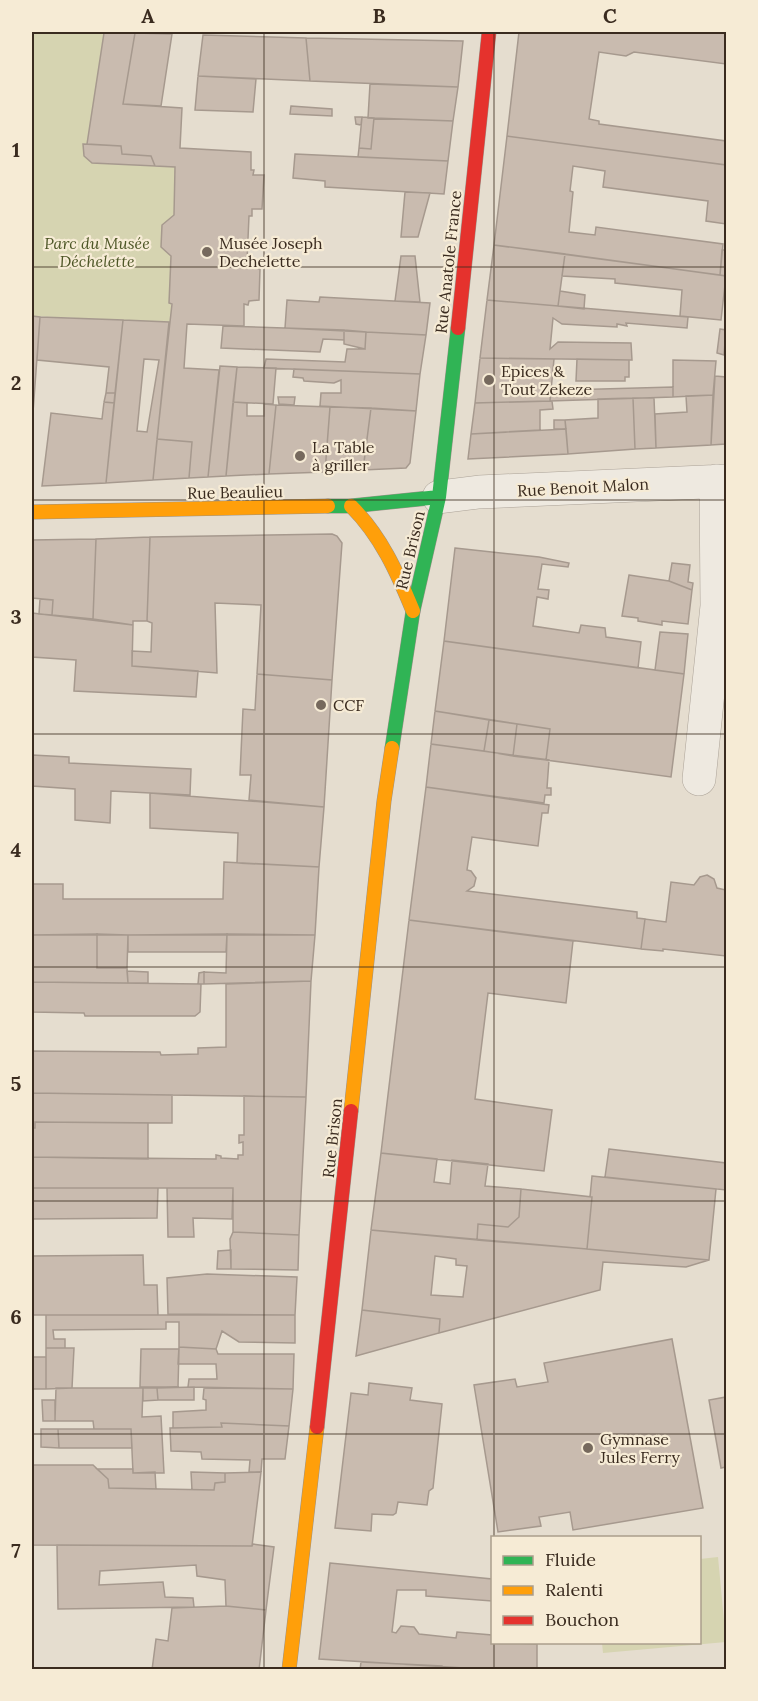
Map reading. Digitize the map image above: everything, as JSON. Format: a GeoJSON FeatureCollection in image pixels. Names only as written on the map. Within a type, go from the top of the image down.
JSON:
{"type":"FeatureCollection","features":[{"type":"Feature","properties":{"kind":"street","name":"Rue Anatole France"},"geometry":{"type":"LineString","coordinates":[[440,497],[489,32]]}},
{"type":"Feature","properties":{"kind":"street","name":"Rue Benoit Malon"},"geometry":{"type":"LineString","coordinates":[[440,497],[479,492],[721,481]]}},
{"type":"Feature","properties":{"kind":"street"},"geometry":{"type":"LineString","coordinates":[[699,779],[717,606],[721,481]]}},
{"type":"Feature","properties":{"kind":"street","name":"Rue Beaulieu"},"geometry":{"type":"LineString","coordinates":[[32,512],[351,506],[440,497]]}},
{"type":"Feature","properties":{"kind":"street","name":"Rue Brison"},"geometry":{"type":"LineString","coordinates":[[289,1670],[324,1369],[384,801],[413,611],[440,497]]}},
{"type":"Feature","properties":{"kind":"street","name":"Rue Brison"},"geometry":{"type":"LineString","coordinates":[[351,506],[366,519],[382,541],[413,611]]}},
{"type":"Feature","properties":{"kind":"green space","name":"Parc du Musée Déchelette"},"geometry":{"type":"Polygon","coordinates":[[[32,32],[104,33],[87,144],[83,144],[84,156],[93,163],[175,167],[174,215],[162,226],[162,247],[171,256],[171,322],[32,316],[32,32]]]}},
{"type":"Feature","properties":{"kind":"green space"},"geometry":{"type":"Polygon","coordinates":[[[718,1557],[726,1642],[603,1653],[602,1644],[701,1644],[701,1559],[718,1557]]]}},
{"type":"Feature","properties":{"kind":"building"},"geometry":{"type":"Polygon","coordinates":[[[519,32],[726,32],[726,64],[634,52],[626,56],[599,52],[589,119],[599,121],[599,124],[726,141],[726,165],[507,136],[519,32]]]}},
{"type":"Feature","properties":{"kind":"building","name":"Musée Joseph Dechelette"},"geometry":{"type":"Polygon","coordinates":[[[104,33],[135,33],[123,104],[182,108],[180,148],[251,152],[253,175],[264,175],[262,209],[252,209],[252,216],[249,216],[247,261],[250,260],[251,267],[260,269],[259,300],[249,301],[248,305],[244,304],[244,326],[187,324],[184,368],[219,370],[208,477],[189,478],[192,442],[157,439],[172,304],[169,303],[171,256],[161,247],[162,225],[174,215],[175,167],[155,166],[151,156],[122,154],[121,146],[87,144],[104,33]]]}},
{"type":"Feature","properties":{"kind":"building"},"geometry":{"type":"Polygon","coordinates":[[[135,33],[172,34],[161,106],[123,104],[135,33]]]}},
{"type":"Feature","properties":{"kind":"building"},"geometry":{"type":"Polygon","coordinates":[[[203,35],[306,38],[310,81],[198,76],[203,35]]]}},
{"type":"Feature","properties":{"kind":"building"},"geometry":{"type":"Polygon","coordinates":[[[306,38],[463,41],[458,87],[310,81],[306,38]]]}},
{"type":"Feature","properties":{"kind":"building"},"geometry":{"type":"Polygon","coordinates":[[[198,76],[256,79],[253,112],[195,110],[198,76]]]}},
{"type":"Feature","properties":{"kind":"building"},"geometry":{"type":"Polygon","coordinates":[[[370,84],[458,87],[453,121],[368,118],[370,84]]]}},
{"type":"Feature","properties":{"kind":"building"},"geometry":{"type":"Polygon","coordinates":[[[291,106],[332,109],[332,116],[290,114],[291,106]]]}},
{"type":"Feature","properties":{"kind":"building"},"geometry":{"type":"Polygon","coordinates":[[[355,117],[362,117],[361,125],[356,124],[355,117]]]}},
{"type":"Feature","properties":{"kind":"building"},"geometry":{"type":"Polygon","coordinates":[[[362,117],[374,118],[371,149],[359,148],[362,117]]]}},
{"type":"Feature","properties":{"kind":"building"},"geometry":{"type":"Polygon","coordinates":[[[374,118],[453,121],[448,161],[358,157],[359,148],[371,149],[374,118]]]}},
{"type":"Feature","properties":{"kind":"building"},"geometry":{"type":"Polygon","coordinates":[[[507,136],[726,165],[726,224],[706,221],[708,201],[603,187],[605,171],[573,166],[570,191],[573,192],[569,232],[595,235],[596,227],[723,244],[720,275],[494,245],[507,136]]]}},
{"type":"Feature","properties":{"kind":"building"},"geometry":{"type":"Polygon","coordinates":[[[83,144],[121,146],[122,154],[151,156],[155,166],[92,163],[84,156],[83,144]]]}},
{"type":"Feature","properties":{"kind":"building"},"geometry":{"type":"Polygon","coordinates":[[[295,154],[448,161],[444,194],[325,187],[325,181],[293,178],[295,154]]]}},
{"type":"Feature","properties":{"kind":"building"},"geometry":{"type":"Polygon","coordinates":[[[405,192],[430,193],[418,237],[401,237],[405,192]]]}},
{"type":"Feature","properties":{"kind":"building"},"geometry":{"type":"Polygon","coordinates":[[[494,245],[565,254],[558,306],[487,300],[494,245]]]}},
{"type":"Feature","properties":{"kind":"building"},"geometry":{"type":"Polygon","coordinates":[[[722,250],[726,250],[726,276],[720,275],[722,250]]]}},
{"type":"Feature","properties":{"kind":"building"},"geometry":{"type":"Polygon","coordinates":[[[565,254],[726,276],[721,320],[680,316],[682,290],[615,283],[615,279],[562,276],[565,254]]]}},
{"type":"Feature","properties":{"kind":"building"},"geometry":{"type":"Polygon","coordinates":[[[401,256],[415,256],[420,302],[395,301],[401,256]]]}},
{"type":"Feature","properties":{"kind":"building"},"geometry":{"type":"Polygon","coordinates":[[[560,291],[585,295],[584,309],[558,306],[560,291]]]}},
{"type":"Feature","properties":{"kind":"building"},"geometry":{"type":"Polygon","coordinates":[[[320,297],[430,303],[426,335],[285,328],[287,300],[319,302],[320,297]]]}},
{"type":"Feature","properties":{"kind":"building"},"geometry":{"type":"Polygon","coordinates":[[[487,300],[688,317],[687,328],[626,323],[627,326],[617,324],[617,327],[562,324],[553,318],[550,349],[558,342],[631,343],[632,360],[480,358],[487,300]]]}},
{"type":"Feature","properties":{"kind":"building"},"geometry":{"type":"Polygon","coordinates":[[[32,316],[40,317],[33,412],[32,411],[32,316]]]}},
{"type":"Feature","properties":{"kind":"building"},"geometry":{"type":"Polygon","coordinates":[[[40,317],[123,320],[115,393],[106,393],[109,367],[37,360],[40,317]]]}},
{"type":"Feature","properties":{"kind":"building"},"geometry":{"type":"Polygon","coordinates":[[[123,320],[169,322],[153,480],[106,483],[123,320]],[[144,359],[137,431],[147,432],[159,360],[144,359]]]}},
{"type":"Feature","properties":{"kind":"building"},"geometry":{"type":"Polygon","coordinates":[[[223,326],[344,330],[344,340],[323,339],[320,352],[221,348],[223,326]]]}},
{"type":"Feature","properties":{"kind":"building"},"geometry":{"type":"Polygon","coordinates":[[[720,329],[726,330],[724,355],[717,353],[720,329]]]}},
{"type":"Feature","properties":{"kind":"building"},"geometry":{"type":"Polygon","coordinates":[[[344,330],[366,332],[365,349],[344,344],[344,330]]]}},
{"type":"Feature","properties":{"kind":"building"},"geometry":{"type":"Polygon","coordinates":[[[366,332],[426,335],[420,374],[264,368],[266,359],[345,362],[347,349],[365,349],[366,332]]]}},
{"type":"Feature","properties":{"kind":"building"},"geometry":{"type":"Polygon","coordinates":[[[480,358],[554,359],[550,401],[475,403],[480,358]]]}},
{"type":"Feature","properties":{"kind":"building"},"geometry":{"type":"Polygon","coordinates":[[[577,359],[629,360],[629,377],[625,377],[625,381],[576,381],[577,359]]]}},
{"type":"Feature","properties":{"kind":"building"},"geometry":{"type":"Polygon","coordinates":[[[673,360],[716,361],[713,395],[673,397],[673,360]]]}},
{"type":"Feature","properties":{"kind":"building"},"geometry":{"type":"Polygon","coordinates":[[[220,366],[237,367],[226,476],[208,477],[220,366]]]}},
{"type":"Feature","properties":{"kind":"building"},"geometry":{"type":"Polygon","coordinates":[[[237,367],[276,368],[273,404],[233,402],[237,367]]]}},
{"type":"Feature","properties":{"kind":"building"},"geometry":{"type":"Polygon","coordinates":[[[294,369],[420,374],[416,411],[320,406],[321,393],[341,393],[341,380],[334,383],[304,381],[303,378],[293,377],[294,369]]]}},
{"type":"Feature","properties":{"kind":"building"},"geometry":{"type":"Polygon","coordinates":[[[715,376],[726,377],[726,444],[711,445],[715,376]]]}},
{"type":"Feature","properties":{"kind":"building"},"geometry":{"type":"Polygon","coordinates":[[[673,387],[673,397],[550,401],[551,388],[564,388],[565,390],[673,387]]]}},
{"type":"Feature","properties":{"kind":"building"},"geometry":{"type":"Polygon","coordinates":[[[106,393],[115,393],[114,403],[104,402],[106,393]]]}},
{"type":"Feature","properties":{"kind":"building"},"geometry":{"type":"Polygon","coordinates":[[[713,395],[711,445],[656,448],[655,414],[687,412],[686,396],[713,395]]]}},
{"type":"Feature","properties":{"kind":"building"},"geometry":{"type":"Polygon","coordinates":[[[278,397],[295,397],[294,405],[279,404],[278,397]]]}},
{"type":"Feature","properties":{"kind":"building"},"geometry":{"type":"Polygon","coordinates":[[[633,398],[654,398],[656,448],[635,449],[633,398]]]}},
{"type":"Feature","properties":{"kind":"building"},"geometry":{"type":"Polygon","coordinates":[[[633,398],[635,449],[568,454],[565,420],[598,418],[598,399],[633,398]]]}},
{"type":"Feature","properties":{"kind":"building"},"geometry":{"type":"Polygon","coordinates":[[[552,401],[553,409],[540,410],[540,430],[471,434],[475,403],[552,401]]]}},
{"type":"Feature","properties":{"kind":"building"},"geometry":{"type":"Polygon","coordinates":[[[104,402],[114,403],[106,483],[42,486],[51,413],[102,419],[104,402]]]}},
{"type":"Feature","properties":{"kind":"building"},"geometry":{"type":"Polygon","coordinates":[[[233,402],[247,403],[247,416],[264,416],[264,404],[276,405],[269,474],[226,476],[233,402]]]}},
{"type":"Feature","properties":{"kind":"building"},"geometry":{"type":"Polygon","coordinates":[[[276,405],[330,407],[325,472],[269,474],[276,405]]]}},
{"type":"Feature","properties":{"kind":"building"},"geometry":{"type":"Polygon","coordinates":[[[330,407],[371,408],[363,470],[325,472],[330,407]]]}},
{"type":"Feature","properties":{"kind":"building"},"geometry":{"type":"Polygon","coordinates":[[[371,408],[416,411],[410,463],[406,468],[363,470],[371,408]]]}},
{"type":"Feature","properties":{"kind":"building"},"geometry":{"type":"Polygon","coordinates":[[[554,420],[565,420],[566,429],[554,429],[554,420]]]}},
{"type":"Feature","properties":{"kind":"building"},"geometry":{"type":"Polygon","coordinates":[[[566,429],[568,454],[468,459],[471,434],[566,429]]]}},
{"type":"Feature","properties":{"kind":"building"},"geometry":{"type":"Polygon","coordinates":[[[157,439],[192,442],[189,478],[153,480],[157,439]]]}},
{"type":"Feature","properties":{"kind":"building"},"geometry":{"type":"Polygon","coordinates":[[[332,534],[337,536],[342,543],[332,680],[257,674],[261,605],[215,603],[217,673],[132,666],[132,651],[151,652],[152,623],[147,621],[150,537],[332,534]]]}},
{"type":"Feature","properties":{"kind":"building"},"geometry":{"type":"Polygon","coordinates":[[[150,537],[147,621],[133,621],[133,625],[93,619],[96,539],[150,537]]]}},
{"type":"Feature","properties":{"kind":"building"},"geometry":{"type":"Polygon","coordinates":[[[96,539],[93,619],[52,615],[53,600],[32,598],[32,540],[96,539]]]}},
{"type":"Feature","properties":{"kind":"building"},"geometry":{"type":"Polygon","coordinates":[[[455,548],[539,557],[569,563],[568,567],[542,564],[538,589],[549,590],[548,599],[537,597],[533,626],[579,633],[581,625],[605,628],[606,637],[641,642],[638,668],[444,641],[455,548]]]}},
{"type":"Feature","properties":{"kind":"building"},"geometry":{"type":"Polygon","coordinates":[[[672,563],[690,565],[688,582],[693,583],[692,590],[669,581],[672,563]]]}},
{"type":"Feature","properties":{"kind":"building"},"geometry":{"type":"Polygon","coordinates":[[[629,575],[669,581],[692,590],[688,624],[662,621],[662,625],[622,616],[629,575]]]}},
{"type":"Feature","properties":{"kind":"building"},"geometry":{"type":"Polygon","coordinates":[[[40,599],[53,600],[52,615],[39,614],[40,599]]]}},
{"type":"Feature","properties":{"kind":"building"},"geometry":{"type":"Polygon","coordinates":[[[32,613],[133,625],[132,666],[198,671],[196,697],[74,691],[76,660],[32,657],[32,613]]]}},
{"type":"Feature","properties":{"kind":"building"},"geometry":{"type":"Polygon","coordinates":[[[660,632],[688,634],[684,674],[655,670],[660,632]]]}},
{"type":"Feature","properties":{"kind":"building"},"geometry":{"type":"Polygon","coordinates":[[[444,641],[684,674],[671,777],[546,760],[550,729],[435,711],[444,641]]]}},
{"type":"Feature","properties":{"kind":"building"},"geometry":{"type":"Polygon","coordinates":[[[257,674],[332,680],[324,807],[249,800],[251,775],[240,775],[243,709],[255,710],[257,674]]]}},
{"type":"Feature","properties":{"kind":"building"},"geometry":{"type":"Polygon","coordinates":[[[435,711],[489,720],[484,751],[431,744],[435,711]]]}},
{"type":"Feature","properties":{"kind":"building"},"geometry":{"type":"Polygon","coordinates":[[[489,720],[517,724],[513,756],[484,751],[489,720]]]}},
{"type":"Feature","properties":{"kind":"building"},"geometry":{"type":"Polygon","coordinates":[[[517,724],[550,729],[546,760],[513,756],[517,724]]]}},
{"type":"Feature","properties":{"kind":"building"},"geometry":{"type":"Polygon","coordinates":[[[431,744],[549,760],[547,788],[551,788],[551,795],[545,795],[544,803],[426,787],[431,744]]]}},
{"type":"Feature","properties":{"kind":"building"},"geometry":{"type":"Polygon","coordinates":[[[32,755],[69,757],[69,763],[191,769],[190,795],[111,791],[110,823],[75,820],[75,789],[32,786],[32,755]]]}},
{"type":"Feature","properties":{"kind":"building"},"geometry":{"type":"Polygon","coordinates":[[[426,787],[549,805],[548,813],[542,813],[538,846],[472,837],[467,870],[471,871],[476,878],[474,886],[467,891],[637,912],[637,918],[645,919],[641,949],[409,920],[426,787]]]}},
{"type":"Feature","properties":{"kind":"building"},"geometry":{"type":"Polygon","coordinates":[[[150,793],[324,807],[319,867],[237,863],[238,833],[150,828],[150,793]]]}},
{"type":"Feature","properties":{"kind":"building"},"geometry":{"type":"Polygon","coordinates":[[[224,862],[319,867],[315,935],[32,935],[32,884],[63,884],[63,899],[223,899],[224,862]]]}},
{"type":"Feature","properties":{"kind":"building"},"geometry":{"type":"Polygon","coordinates":[[[707,875],[714,879],[717,888],[726,890],[726,956],[663,949],[663,951],[641,949],[645,919],[666,922],[671,882],[694,885],[700,877],[707,875]]]}},
{"type":"Feature","properties":{"kind":"building"},"geometry":{"type":"Polygon","coordinates":[[[409,920],[573,941],[566,1003],[488,993],[475,1099],[552,1110],[544,1171],[381,1153],[409,920]]]}},
{"type":"Feature","properties":{"kind":"building"},"geometry":{"type":"Polygon","coordinates":[[[97,934],[97,968],[127,968],[128,983],[32,982],[32,935],[97,934]]]}},
{"type":"Feature","properties":{"kind":"building"},"geometry":{"type":"Polygon","coordinates":[[[97,934],[128,935],[127,968],[97,968],[97,934]]]}},
{"type":"Feature","properties":{"kind":"building"},"geometry":{"type":"Polygon","coordinates":[[[227,934],[226,952],[128,952],[128,935],[227,934]]]}},
{"type":"Feature","properties":{"kind":"building"},"geometry":{"type":"Polygon","coordinates":[[[227,934],[315,935],[311,981],[204,984],[204,972],[226,973],[227,934]]]}},
{"type":"Feature","properties":{"kind":"building"},"geometry":{"type":"Polygon","coordinates":[[[127,971],[148,972],[148,983],[128,983],[127,971]]]}},
{"type":"Feature","properties":{"kind":"building"},"geometry":{"type":"Polygon","coordinates":[[[204,972],[204,984],[198,984],[199,973],[204,972]]]}},
{"type":"Feature","properties":{"kind":"building"},"geometry":{"type":"Polygon","coordinates":[[[311,981],[306,1097],[32,1093],[32,1051],[160,1052],[161,1055],[198,1054],[198,1048],[226,1047],[226,984],[311,981]]]}},
{"type":"Feature","properties":{"kind":"building"},"geometry":{"type":"Polygon","coordinates":[[[32,982],[201,984],[200,1012],[195,1016],[85,1016],[84,1013],[32,1012],[32,982]]]}},
{"type":"Feature","properties":{"kind":"building"},"geometry":{"type":"Polygon","coordinates":[[[32,1093],[172,1095],[172,1123],[35,1122],[35,1128],[32,1128],[32,1093]]]}},
{"type":"Feature","properties":{"kind":"building"},"geometry":{"type":"Polygon","coordinates":[[[244,1096],[306,1097],[299,1235],[233,1232],[233,1188],[32,1188],[32,1157],[216,1159],[216,1155],[221,1158],[238,1159],[238,1155],[243,1155],[243,1142],[239,1143],[239,1135],[244,1135],[244,1096]]]}},
{"type":"Feature","properties":{"kind":"building"},"geometry":{"type":"Polygon","coordinates":[[[35,1122],[148,1123],[148,1159],[32,1157],[32,1128],[35,1128],[35,1122]]]}},
{"type":"Feature","properties":{"kind":"building"},"geometry":{"type":"Polygon","coordinates":[[[609,1149],[726,1163],[726,1190],[605,1177],[609,1149]]]}},
{"type":"Feature","properties":{"kind":"building"},"geometry":{"type":"Polygon","coordinates":[[[381,1153],[437,1159],[434,1182],[450,1184],[452,1160],[488,1164],[485,1186],[521,1189],[519,1217],[508,1227],[478,1224],[477,1240],[371,1230],[381,1153]]]}},
{"type":"Feature","properties":{"kind":"building"},"geometry":{"type":"Polygon","coordinates":[[[592,1176],[716,1189],[709,1260],[587,1249],[592,1176]]]}},
{"type":"Feature","properties":{"kind":"building"},"geometry":{"type":"Polygon","coordinates":[[[32,1188],[158,1188],[157,1218],[32,1219],[32,1188]]]}},
{"type":"Feature","properties":{"kind":"building"},"geometry":{"type":"Polygon","coordinates":[[[167,1188],[233,1188],[232,1219],[193,1218],[194,1237],[168,1237],[167,1188]]]}},
{"type":"Feature","properties":{"kind":"building"},"geometry":{"type":"Polygon","coordinates":[[[521,1189],[592,1197],[587,1249],[477,1240],[478,1224],[508,1227],[519,1217],[521,1189]]]}},
{"type":"Feature","properties":{"kind":"building"},"geometry":{"type":"Polygon","coordinates":[[[371,1230],[709,1260],[686,1267],[603,1262],[600,1290],[439,1333],[440,1319],[362,1310],[371,1230]],[[435,1256],[431,1295],[463,1297],[467,1266],[456,1265],[456,1259],[435,1256]]]}},
{"type":"Feature","properties":{"kind":"building"},"geometry":{"type":"Polygon","coordinates":[[[233,1232],[299,1235],[298,1270],[231,1269],[230,1239],[233,1232]]]}},
{"type":"Feature","properties":{"kind":"building"},"geometry":{"type":"Polygon","coordinates":[[[231,1250],[231,1269],[217,1269],[218,1251],[231,1250]]]}},
{"type":"Feature","properties":{"kind":"building"},"geometry":{"type":"Polygon","coordinates":[[[143,1255],[144,1285],[157,1285],[158,1315],[32,1315],[32,1256],[143,1255]]]}},
{"type":"Feature","properties":{"kind":"building"},"geometry":{"type":"Polygon","coordinates":[[[207,1274],[297,1277],[295,1315],[168,1314],[167,1278],[207,1274]]]}},
{"type":"Feature","properties":{"kind":"building"},"geometry":{"type":"Polygon","coordinates":[[[362,1310],[440,1319],[439,1333],[356,1356],[362,1310]]]}},
{"type":"Feature","properties":{"kind":"building"},"geometry":{"type":"Polygon","coordinates":[[[46,1315],[295,1315],[295,1343],[239,1342],[222,1331],[216,1349],[179,1347],[179,1322],[166,1322],[166,1329],[53,1330],[54,1339],[65,1339],[65,1348],[46,1348],[46,1315]]]}},
{"type":"Feature","properties":{"kind":"building","name":"Gymnase Jules Ferry"},"geometry":{"type":"Polygon","coordinates":[[[672,1339],[703,1508],[573,1530],[570,1512],[539,1517],[541,1526],[498,1532],[474,1385],[515,1379],[517,1387],[548,1382],[544,1363],[672,1339]]]}},
{"type":"Feature","properties":{"kind":"building"},"geometry":{"type":"Polygon","coordinates":[[[179,1347],[216,1349],[218,1354],[294,1354],[293,1389],[188,1387],[189,1379],[217,1379],[216,1364],[178,1364],[179,1347]]]}},
{"type":"Feature","properties":{"kind":"building"},"geometry":{"type":"Polygon","coordinates":[[[46,1348],[74,1348],[72,1388],[46,1389],[46,1348]]]}},
{"type":"Feature","properties":{"kind":"building"},"geometry":{"type":"Polygon","coordinates":[[[141,1349],[179,1349],[178,1387],[140,1387],[141,1349]]]}},
{"type":"Feature","properties":{"kind":"building"},"geometry":{"type":"Polygon","coordinates":[[[32,1357],[46,1357],[46,1389],[32,1389],[32,1357]]]}},
{"type":"Feature","properties":{"kind":"building"},"geometry":{"type":"Polygon","coordinates":[[[369,1383],[412,1388],[410,1400],[442,1404],[433,1488],[429,1491],[427,1505],[398,1502],[396,1513],[393,1515],[372,1514],[371,1531],[335,1528],[351,1393],[368,1395],[369,1383]]]}},
{"type":"Feature","properties":{"kind":"building"},"geometry":{"type":"Polygon","coordinates":[[[194,1387],[194,1400],[158,1400],[157,1388],[194,1387]]]}},
{"type":"Feature","properties":{"kind":"building"},"geometry":{"type":"Polygon","coordinates":[[[56,1388],[143,1388],[142,1417],[161,1416],[164,1473],[133,1473],[131,1429],[94,1429],[93,1421],[55,1421],[56,1388]]]}},
{"type":"Feature","properties":{"kind":"building"},"geometry":{"type":"Polygon","coordinates":[[[143,1388],[157,1388],[158,1400],[143,1401],[143,1388]]]}},
{"type":"Feature","properties":{"kind":"building"},"geometry":{"type":"Polygon","coordinates":[[[204,1388],[293,1389],[289,1426],[221,1423],[222,1427],[173,1428],[173,1412],[206,1410],[206,1400],[203,1399],[204,1388]]]}},
{"type":"Feature","properties":{"kind":"building"},"geometry":{"type":"Polygon","coordinates":[[[726,1397],[726,1467],[721,1468],[709,1400],[726,1397]]]}},
{"type":"Feature","properties":{"kind":"building"},"geometry":{"type":"Polygon","coordinates":[[[42,1400],[55,1400],[55,1421],[43,1421],[42,1400]]]}},
{"type":"Feature","properties":{"kind":"building"},"geometry":{"type":"Polygon","coordinates":[[[221,1423],[289,1426],[285,1459],[262,1459],[261,1472],[249,1472],[250,1460],[202,1459],[201,1452],[171,1451],[170,1428],[222,1427],[221,1423]]]}},
{"type":"Feature","properties":{"kind":"building"},"geometry":{"type":"Polygon","coordinates":[[[41,1429],[58,1429],[59,1448],[41,1447],[41,1429]]]}},
{"type":"Feature","properties":{"kind":"building"},"geometry":{"type":"Polygon","coordinates":[[[58,1429],[131,1429],[132,1448],[59,1448],[58,1429]]]}},
{"type":"Feature","properties":{"kind":"building"},"geometry":{"type":"Polygon","coordinates":[[[32,1465],[93,1465],[108,1479],[109,1488],[214,1490],[215,1483],[225,1482],[225,1473],[261,1472],[252,1546],[32,1545],[32,1465]]]}},
{"type":"Feature","properties":{"kind":"building"},"geometry":{"type":"Polygon","coordinates":[[[97,1469],[133,1469],[133,1473],[155,1472],[156,1489],[109,1488],[108,1479],[97,1469]]]}},
{"type":"Feature","properties":{"kind":"building"},"geometry":{"type":"Polygon","coordinates":[[[191,1472],[225,1473],[225,1482],[215,1483],[214,1490],[192,1490],[191,1472]]]}},
{"type":"Feature","properties":{"kind":"building"},"geometry":{"type":"Polygon","coordinates":[[[253,1544],[274,1547],[266,1610],[226,1606],[225,1580],[197,1576],[196,1565],[100,1571],[99,1585],[163,1582],[165,1597],[193,1598],[194,1607],[58,1609],[57,1545],[252,1546],[253,1544]]]}},
{"type":"Feature","properties":{"kind":"building"},"geometry":{"type":"Polygon","coordinates":[[[330,1563],[491,1579],[491,1601],[426,1596],[426,1590],[397,1590],[392,1632],[396,1633],[401,1626],[414,1627],[419,1634],[456,1638],[457,1632],[491,1635],[491,1644],[537,1644],[537,1670],[497,1670],[319,1659],[330,1563]]]}},
{"type":"Feature","properties":{"kind":"building"},"geometry":{"type":"Polygon","coordinates":[[[226,1606],[266,1610],[259,1670],[152,1670],[156,1639],[168,1641],[172,1608],[226,1606]]]}},
{"type":"Feature","properties":{"kind":"building"},"geometry":{"type":"Polygon","coordinates":[[[361,1662],[442,1666],[442,1670],[360,1670],[361,1662]]]}},
{"type":"Feature","properties":{"kind":"traffic: fast"},"geometry":{"type":"LineString","coordinates":[[392,748],[413,611],[439,497],[458,328]]}},
{"type":"Feature","properties":{"kind":"traffic: fast"},"geometry":{"type":"LineString","coordinates":[[328,506],[351,506],[439,497]]}},
{"type":"Feature","properties":{"kind":"traffic: slow"},"geometry":{"type":"LineString","coordinates":[[32,512],[328,506]]}},
{"type":"Feature","properties":{"kind":"traffic: slow"},"geometry":{"type":"LineString","coordinates":[[351,506],[380,542],[413,611]]}},
{"type":"Feature","properties":{"kind":"traffic: slow"},"geometry":{"type":"LineString","coordinates":[[351,1111],[384,801],[392,748]]}},
{"type":"Feature","properties":{"kind":"traffic: slow"},"geometry":{"type":"LineString","coordinates":[[289,1670],[317,1427]]}},
{"type":"Feature","properties":{"kind":"traffic: jam"},"geometry":{"type":"LineString","coordinates":[[458,328],[489,32]]}},
{"type":"Feature","properties":{"kind":"traffic: jam"},"geometry":{"type":"LineString","coordinates":[[317,1427],[351,1111]]}},
{"type":"Feature","properties":{"kind":"place","name":"Musée Joseph Dechelette"},"geometry":{"type":"Point","coordinates":[207,252]}},
{"type":"Feature","properties":{"kind":"place","name":"Epices & Tout Zekeze"},"geometry":{"type":"Point","coordinates":[489,380]}},
{"type":"Feature","properties":{"kind":"place","name":"La Table à griller"},"geometry":{"type":"Point","coordinates":[300,456]}},
{"type":"Feature","properties":{"kind":"place","name":"CCF"},"geometry":{"type":"Point","coordinates":[321,705]}},
{"type":"Feature","properties":{"kind":"place","name":"Gymnase Jules Ferry"},"geometry":{"type":"Point","coordinates":[588,1448]}}]}
